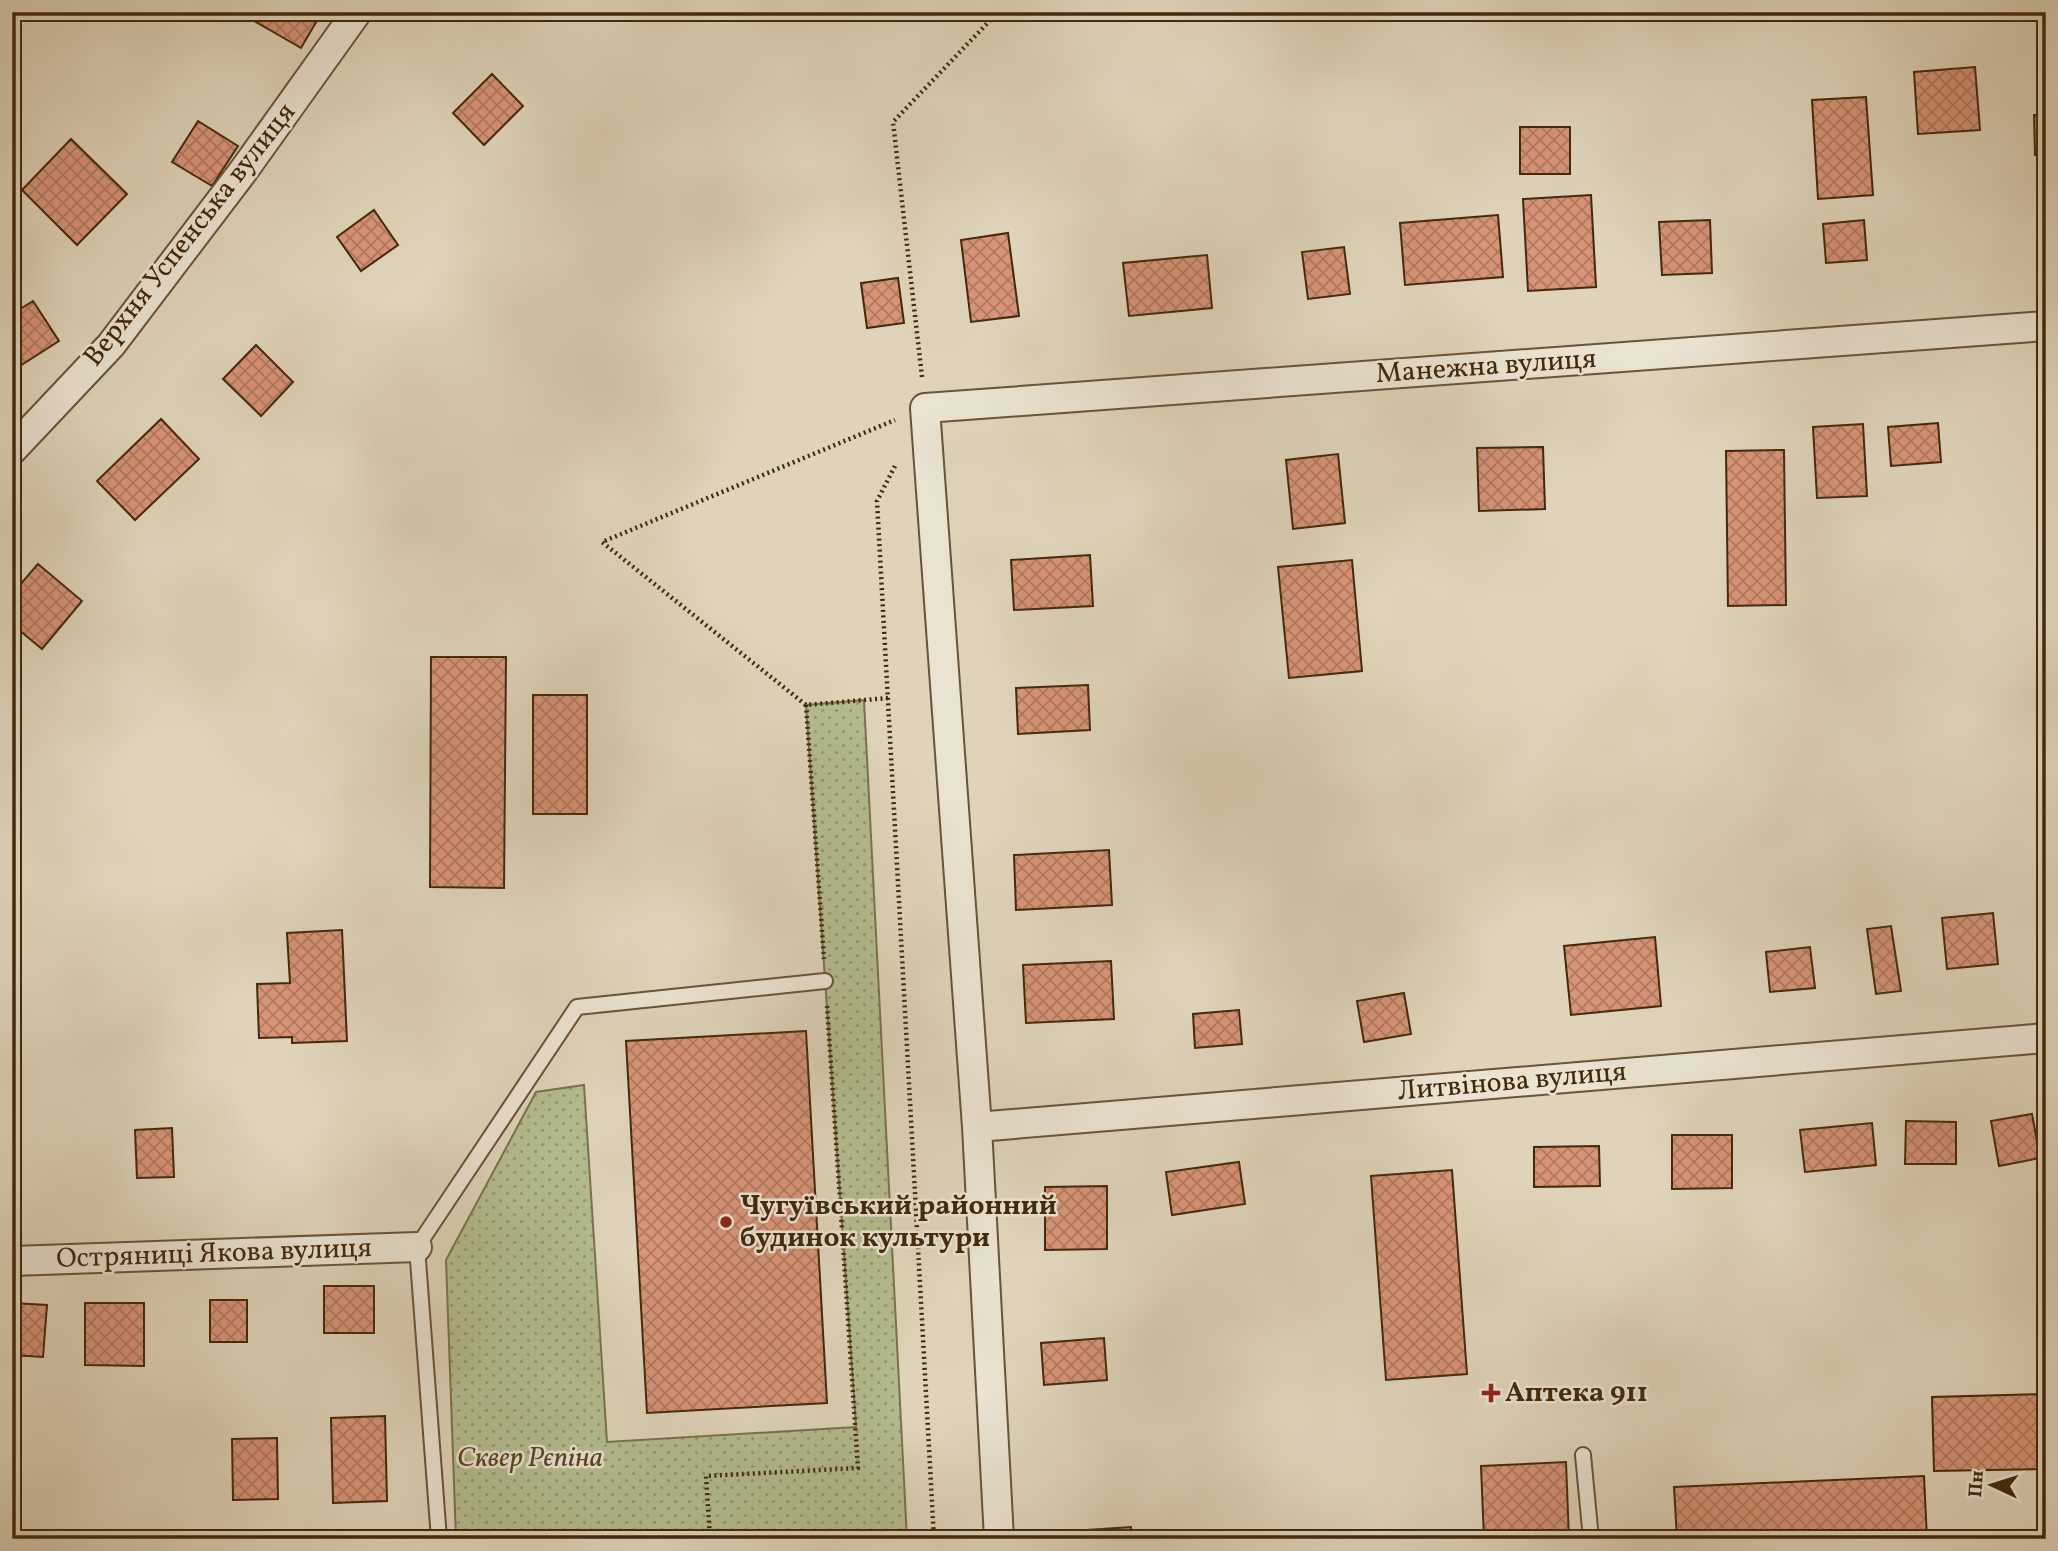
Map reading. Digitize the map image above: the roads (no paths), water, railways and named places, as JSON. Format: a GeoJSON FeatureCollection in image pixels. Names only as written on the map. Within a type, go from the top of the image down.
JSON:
{"type":"FeatureCollection","features":[{"type":"Feature","properties":{"kind":"street","name":"Верхня Успенська вулиця"},"geometry":{"type":"LineString","coordinates":[[12,450],[111,345],[244,170],[357,12]]}},
{"type":"Feature","properties":{"kind":"street","name":"Манежна вулиця"},"geometry":{"type":"LineString","coordinates":[[977,1127],[925,408],[2046,326]]}},
{"type":"Feature","properties":{"kind":"street","name":"Литвінова вулиця"},"geometry":{"type":"LineString","coordinates":[[977,1127],[2046,1038]]}},
{"type":"Feature","properties":{"kind":"street"},"geometry":{"type":"LineString","coordinates":[[977,1127],[999,1539]]}},
{"type":"Feature","properties":{"kind":"street","name":"Остряниці Якова вулиця"},"geometry":{"type":"LineString","coordinates":[[12,1261],[417,1247]]}},
{"type":"Feature","properties":{"kind":"lane"},"geometry":{"type":"LineString","coordinates":[[439,1539],[417,1247],[577,1007],[825,981]]}},
{"type":"Feature","properties":{"kind":"lane"},"geometry":{"type":"LineString","coordinates":[[1583,1455],[1591,1539]]}},
{"type":"Feature","properties":{"kind":"place","name":"Чугуївський районний будинок культури"},"geometry":{"type":"Point","coordinates":[726,1222]}},
{"type":"Feature","properties":{"kind":"place","name":"Аптека 911"},"geometry":{"type":"Point","coordinates":[1491,1393]}},
{"type":"Feature","properties":{"kind":"park label","name":"Сквер Рєпіна"},"geometry":{"type":"Point","coordinates":[530,1458]}}]}
